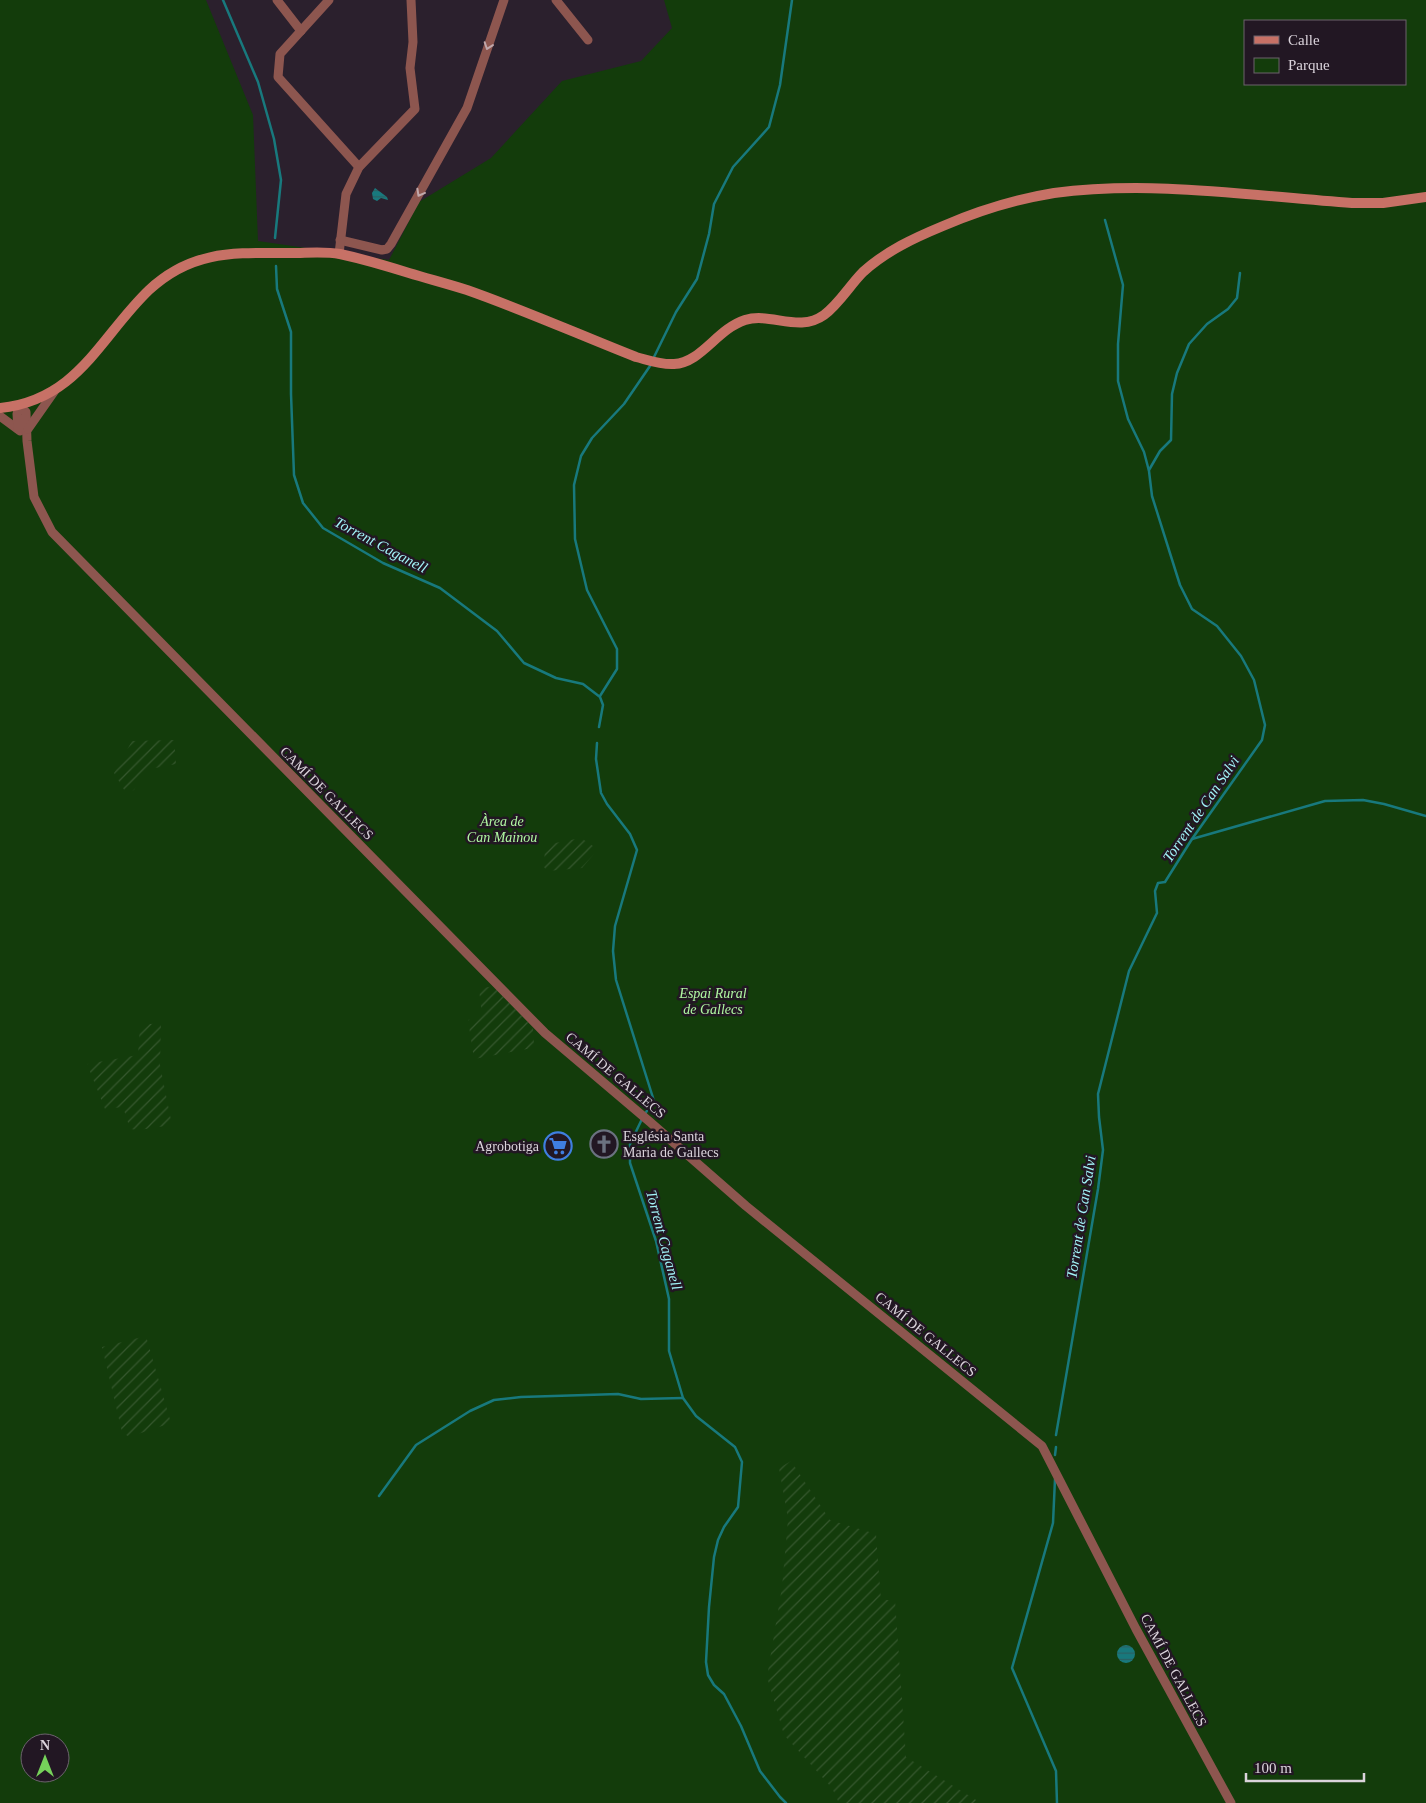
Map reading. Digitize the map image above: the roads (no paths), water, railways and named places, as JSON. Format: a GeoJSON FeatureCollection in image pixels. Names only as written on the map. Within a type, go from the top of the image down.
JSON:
{"type":"FeatureCollection","features":[{"type":"Feature","properties":{"kind":"main road"},"geometry":{"type":"LineString","coordinates":[[0,408],[18,406],[56,390],[86,364],[146,293],[158,282],[187,265],[230,253],[338,254],[380,264],[467,290],[636,357],[654,362],[674,364],[690,360],[732,325],[748,319],[798,323],[814,320],[824,314],[870,266],[897,247],[973,215],[1001,206],[1052,194],[1090,189],[1151,188],[1352,202],[1383,203],[1426,197]]}},
{"type":"Feature","properties":{"kind":"street"},"geometry":{"type":"LineString","coordinates":[[276,0],[301,31]]}},
{"type":"Feature","properties":{"kind":"street"},"geometry":{"type":"LineString","coordinates":[[329,0],[280,54],[278,77],[360,167]]}},
{"type":"Feature","properties":{"kind":"street"},"geometry":{"type":"LineString","coordinates":[[338,254],[346,194],[360,167],[415,109],[410,68],[413,42],[411,0]]}},
{"type":"Feature","properties":{"kind":"street"},"geometry":{"type":"LineString","coordinates":[[340,240],[382,250],[387,249],[391,244],[467,108],[504,0]]}},
{"type":"Feature","properties":{"kind":"street"},"geometry":{"type":"LineString","coordinates":[[556,0],[588,40]]}},
{"type":"Feature","properties":{"kind":"street"},"geometry":{"type":"LineString","coordinates":[[28,429],[56,390]]}},
{"type":"Feature","properties":{"kind":"street"},"geometry":{"type":"LineString","coordinates":[[18,406],[18,429]]}},
{"type":"Feature","properties":{"kind":"street","name":"CAMÍ DE GALLECS"},"geometry":{"type":"LineString","coordinates":[[18,406],[26,412],[27,441],[34,497],[52,532],[545,1033],[746,1206],[1042,1446],[1136,1629],[1231,1803]]}},
{"type":"Feature","properties":{"kind":"street","name":"CAMÍ DE GALLECS"},"geometry":{"type":"LineString","coordinates":[[0,416],[18,429],[27,441]]}},
{"type":"Feature","properties":{"kind":"water"},"geometry":{"type":"Polygon","coordinates":[[[375,188],[387,197],[388,200],[381,198],[377,201],[373,199],[372,193],[375,188]]]}},
{"type":"Feature","properties":{"kind":"water"},"geometry":{"type":"Polygon","coordinates":[[[1126,1645],[1132,1648],[1135,1654],[1132,1660],[1126,1663],[1120,1660],[1117,1654],[1120,1648],[1126,1645]]]}},
{"type":"Feature","properties":{"kind":"waterway","name":"Torrent Caganell"},"geometry":{"type":"LineString","coordinates":[[223,0],[258,82],[274,139],[281,180],[275,238]]}},
{"type":"Feature","properties":{"kind":"waterway"},"geometry":{"type":"LineString","coordinates":[[654,357],[676,312],[697,279],[709,234],[714,204],[733,167],[769,127],[780,85],[792,0]]}},
{"type":"Feature","properties":{"kind":"waterway","name":"Torrent de Can Salvi"},"geometry":{"type":"LineString","coordinates":[[1056,1435],[1103,1150],[1098,1094],[1129,971],[1157,913],[1155,891],[1158,883],[1165,882],[1192,839],[1262,740],[1265,725],[1254,680],[1241,656],[1217,626],[1192,609],[1180,585],[1152,496],[1149,471],[1144,452],[1128,419],[1118,381],[1118,344],[1123,285],[1105,220]]}},
{"type":"Feature","properties":{"kind":"waterway","name":"Torrent Caganell"},"geometry":{"type":"LineString","coordinates":[[276,266],[277,289],[291,332],[294,475],[303,503],[323,528],[383,563],[440,588],[497,631],[524,663],[556,678],[583,684],[600,697],[603,705],[599,727]]}},
{"type":"Feature","properties":{"kind":"waterway"},"geometry":{"type":"LineString","coordinates":[[1149,470],[1160,451],[1171,440],[1172,394],[1177,373],[1189,344],[1207,324],[1228,309],[1237,298],[1240,273]]}},
{"type":"Feature","properties":{"kind":"waterway"},"geometry":{"type":"LineString","coordinates":[[600,696],[617,669],[617,649],[587,590],[575,539],[574,485],[581,456],[592,438],[624,404],[650,366]]}},
{"type":"Feature","properties":{"kind":"waterway","name":"Torrent Caganell"},"geometry":{"type":"LineString","coordinates":[[597,743],[596,759],[601,793],[630,834],[637,850],[615,926],[613,951],[616,980],[654,1101],[644,1115]]}},
{"type":"Feature","properties":{"kind":"waterway"},"geometry":{"type":"LineString","coordinates":[[1192,839],[1325,801],[1363,800],[1426,816]]}},
{"type":"Feature","properties":{"kind":"waterway","name":"Torrent Caganell"},"geometry":{"type":"LineString","coordinates":[[642,1119],[630,1144],[630,1163],[656,1241],[669,1299],[669,1351],[683,1398],[696,1416],[735,1447],[742,1462],[738,1507],[724,1527],[718,1540],[714,1557],[706,1662],[708,1675],[714,1685],[724,1694],[741,1726],[760,1771],[786,1803]]}},
{"type":"Feature","properties":{"kind":"waterway"},"geometry":{"type":"LineString","coordinates":[[379,1496],[416,1445],[470,1411],[494,1400],[521,1397],[618,1394],[641,1399],[683,1398]]}},
{"type":"Feature","properties":{"kind":"waterway","name":"Torrent de Can Salvi"},"geometry":{"type":"LineString","coordinates":[[1055,1455],[1056,1447]]}},
{"type":"Feature","properties":{"kind":"waterway","name":"Torrent de Can Salvi"},"geometry":{"type":"LineString","coordinates":[[1055,1479],[1053,1523],[1012,1668],[1056,1771],[1057,1803]]}},
{"type":"Feature","properties":{"kind":"place","name":"Església Santa Maria de Gallecs"},"geometry":{"type":"Point","coordinates":[604,1144]}},
{"type":"Feature","properties":{"kind":"place","name":"Agrobotiga"},"geometry":{"type":"Point","coordinates":[558,1146]}},
{"type":"Feature","properties":{"kind":"park label","name":"Àrea de Can Mainou"},"geometry":{"type":"Point","coordinates":[502,830]}},
{"type":"Feature","properties":{"kind":"park label","name":"Espai Rural de Gallecs"},"geometry":{"type":"Point","coordinates":[713,1002]}}]}
